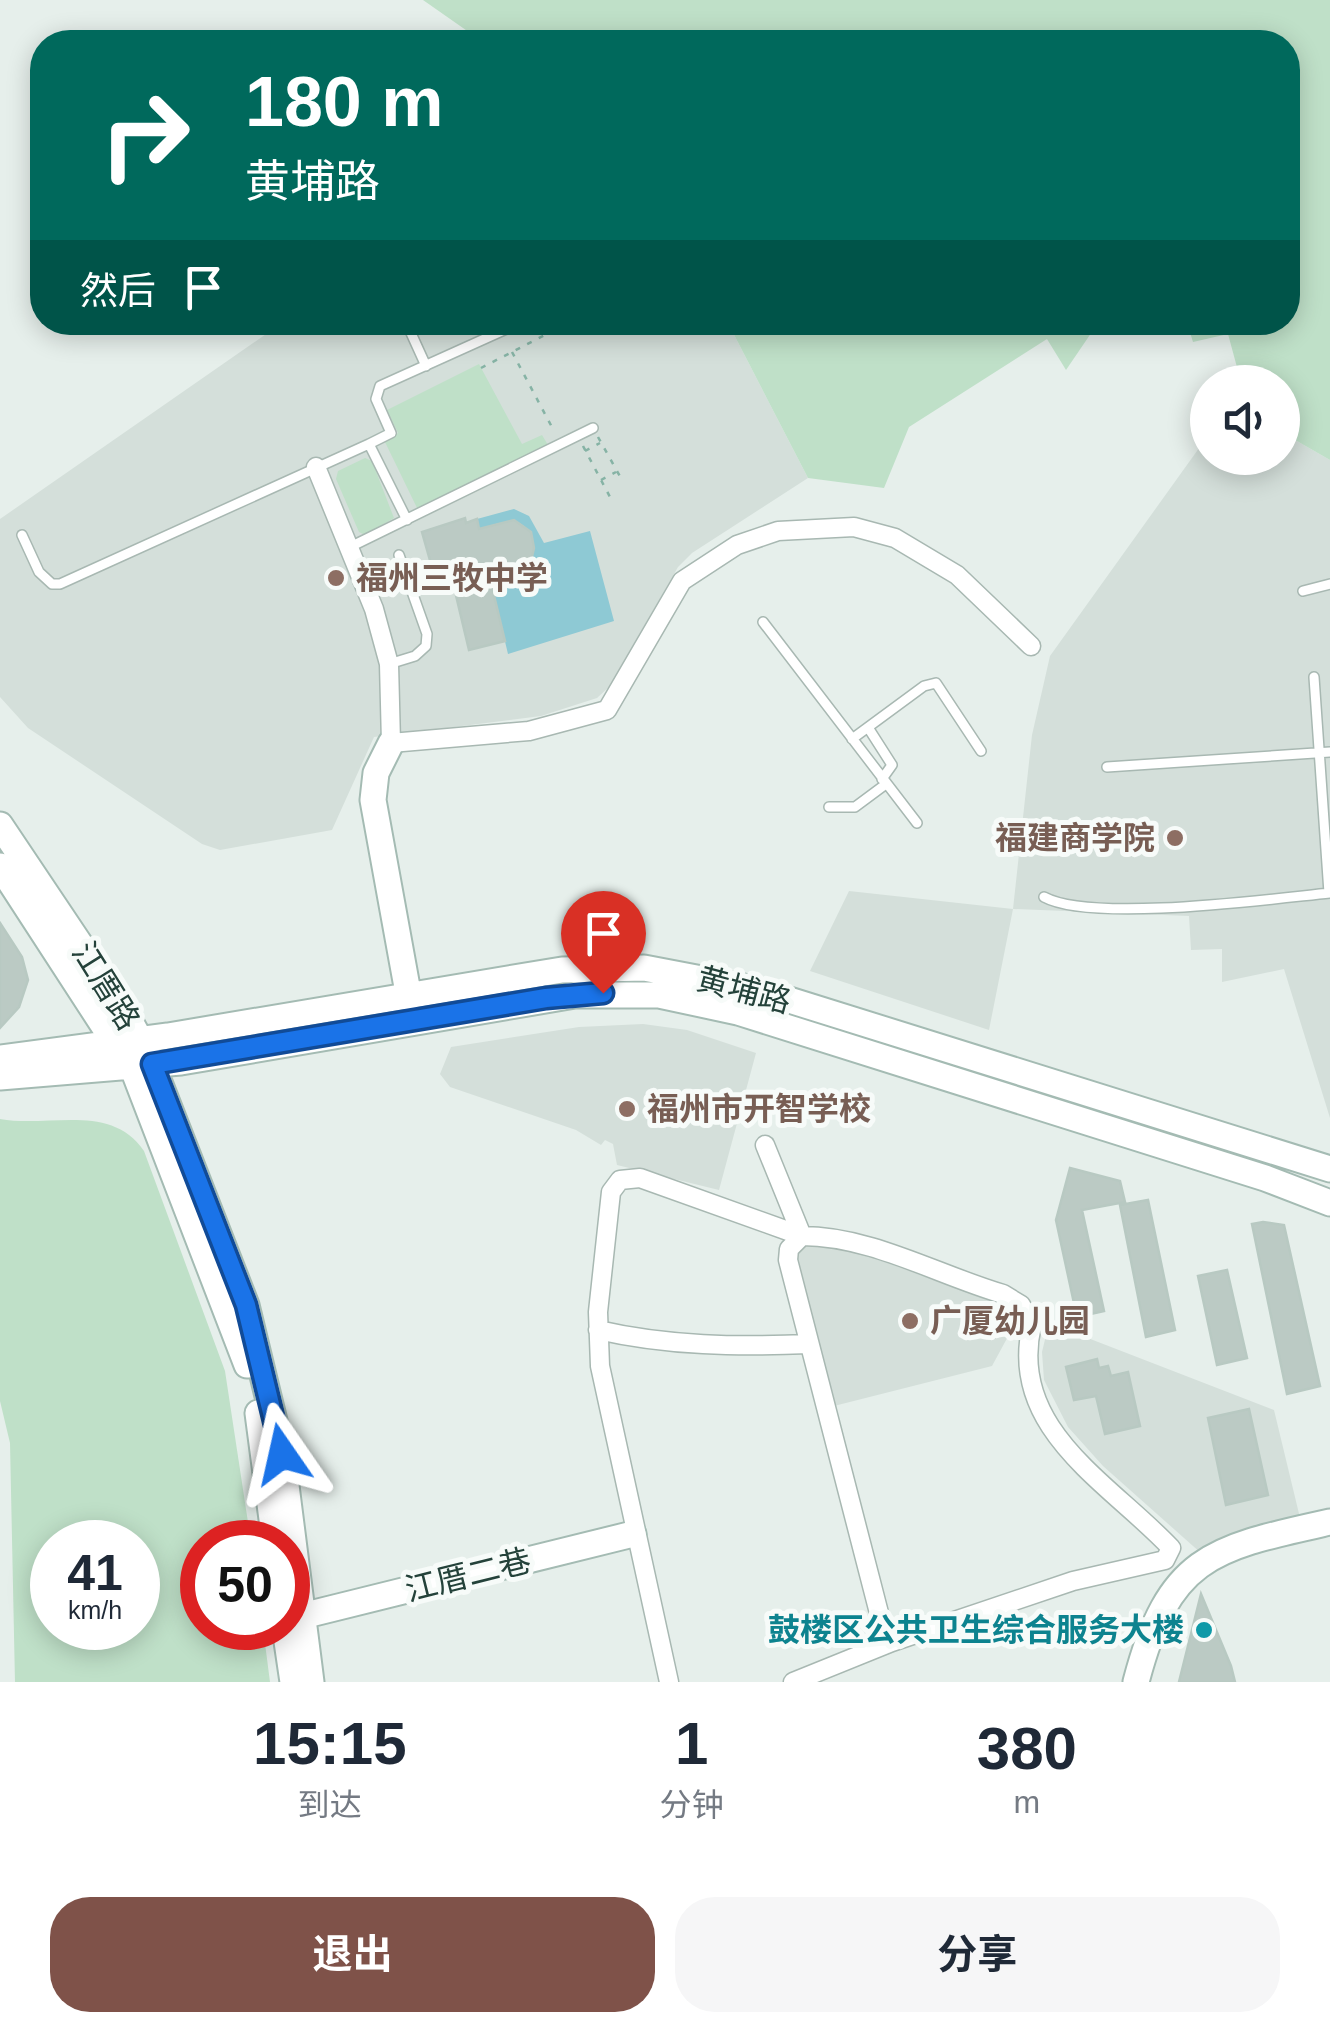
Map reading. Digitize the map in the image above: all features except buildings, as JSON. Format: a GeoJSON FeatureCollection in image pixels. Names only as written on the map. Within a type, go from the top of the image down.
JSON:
{"type":"FeatureCollection","features":[{"type":"Feature","properties":{"kind":"main road"},"geometry":{"type":"LineString","coordinates":[[391,743],[376,773],[373,800],[409,998]]}},
{"type":"Feature","properties":{"kind":"main road","name":"江厝路"},"geometry":{"type":"LineString","coordinates":[[0,825],[135,1053],[257,1340],[282,1454],[287,1520]]}},
{"type":"Feature","properties":{"kind":"main road","name":"江厝路"},"geometry":{"type":"LineString","coordinates":[[0,866],[135,1053],[246,1361],[271,1520]]}},
{"type":"Feature","properties":{"kind":"main road","name":"黄埔路"},"geometry":{"type":"LineString","coordinates":[[135,1053],[409,998],[590,967],[673,971],[754,990],[1330,1169]]}},
{"type":"Feature","properties":{"kind":"main road","name":"黄埔路"},"geometry":{"type":"LineString","coordinates":[[88,1057],[546,998],[659,995],[738,1012],[1265,1178],[1330,1203]]}},
{"type":"Feature","properties":{"kind":"main road"},"geometry":{"type":"LineString","coordinates":[[0,1058],[88,1057]]}},
{"type":"Feature","properties":{"kind":"main road"},"geometry":{"type":"LineString","coordinates":[[0,1077],[88,1057]]}},
{"type":"Feature","properties":{"kind":"main road"},"geometry":{"type":"LineString","coordinates":[[1136,1682],[1162,1607],[1212,1556],[1232,1544],[1330,1522]]}},
{"type":"Feature","properties":{"kind":"main road","name":"江厝二巷"},"geometry":{"type":"LineString","coordinates":[[310,1618],[633,1534]]}},
{"type":"Feature","properties":{"kind":"main road","name":"江厝路"},"geometry":{"type":"LineString","coordinates":[[293,1682],[294,1650]]}},
{"type":"Feature","properties":{"kind":"main road","name":"江厝路"},"geometry":{"type":"LineString","coordinates":[[301,1650],[310,1682]]}},
{"type":"Feature","properties":{"kind":"street"},"geometry":{"type":"LineString","coordinates":[[316,467],[374,608],[389,664],[391,743],[549,728],[607,710],[682,580],[736,545],[778,531],[854,526],[895,538],[957,574],[1032,646]]}},
{"type":"Feature","properties":{"kind":"street"},"geometry":{"type":"LineString","coordinates":[[765,1145],[802,1236]]}},
{"type":"Feature","properties":{"kind":"street"},"geometry":{"type":"LineString","coordinates":[[668,1682],[633,1534],[600,1366],[598,1330],[611,1192],[620,1180],[640,1178],[802,1236],[823,1236],[878,1250],[1003,1294],[1020,1305],[1032,1325],[1026,1351],[1033,1396],[1050,1431],[1171,1548],[1165,1560],[1074,1581],[888,1644],[793,1682]]}},
{"type":"Feature","properties":{"kind":"street"},"geometry":{"type":"LineString","coordinates":[[802,1236],[789,1249],[788,1260],[888,1644]]}},
{"type":"Feature","properties":{"kind":"street"},"geometry":{"type":"LineString","coordinates":[[598,1330],[638,1339],[713,1344],[809,1344]]}},
{"type":"Feature","properties":{"kind":"lane"},"geometry":{"type":"LineString","coordinates":[[412,335],[426,366]]}},
{"type":"Feature","properties":{"kind":"lane"},"geometry":{"type":"LineString","coordinates":[[22,535],[45,580],[60,584],[392,432],[376,399],[380,386],[494,335]]}},
{"type":"Feature","properties":{"kind":"lane"},"geometry":{"type":"LineString","coordinates":[[350,548],[594,428]]}},
{"type":"Feature","properties":{"kind":"lane"},"geometry":{"type":"LineString","coordinates":[[369,444],[407,520]]}},
{"type":"Feature","properties":{"kind":"lane"},"geometry":{"type":"LineString","coordinates":[[389,664],[415,656],[426,646],[427,634],[400,555]]}},
{"type":"Feature","properties":{"kind":"lane"},"geometry":{"type":"LineString","coordinates":[[1303,591],[1330,584]]}},
{"type":"Feature","properties":{"kind":"lane"},"geometry":{"type":"LineString","coordinates":[[763,622],[917,823]]}},
{"type":"Feature","properties":{"kind":"lane"},"geometry":{"type":"LineString","coordinates":[[1044,897],[1071,906],[1170,908],[1330,893],[1325,753],[1314,677]]}},
{"type":"Feature","properties":{"kind":"lane"},"geometry":{"type":"LineString","coordinates":[[852,739],[924,686],[936,683],[982,751]]}},
{"type":"Feature","properties":{"kind":"lane"},"geometry":{"type":"LineString","coordinates":[[830,807],[855,807],[884,781],[892,765],[868,729]]}},
{"type":"Feature","properties":{"kind":"lane"},"geometry":{"type":"LineString","coordinates":[[1107,767],[1325,753]]}},
{"type":"Feature","properties":{"kind":"path"},"geometry":{"type":"LineString","coordinates":[[481,368],[545,335]]}},
{"type":"Feature","properties":{"kind":"path"},"geometry":{"type":"LineString","coordinates":[[512,352],[561,444]]}},
{"type":"Feature","properties":{"kind":"path"},"geometry":{"type":"LineString","coordinates":[[594,428],[622,480]]}},
{"type":"Feature","properties":{"kind":"path"},"geometry":{"type":"LineString","coordinates":[[577,436],[610,497]]}},
{"type":"Feature","properties":{"kind":"path"},"geometry":{"type":"LineString","coordinates":[[585,451],[601,442]]}},
{"type":"Feature","properties":{"kind":"path"},"geometry":{"type":"LineString","coordinates":[[600,480],[617,471]]}},
{"type":"Feature","properties":{"kind":"shaded area","name":"福州三牧中学"},"geometry":{"type":"Polygon","coordinates":[[[265,335],[734,335],[808,478],[692,553],[678,567],[609,687],[597,698],[541,716],[374,737],[332,830],[220,850],[202,844],[28,728],[0,697],[0,519],[265,335]]]}},
{"type":"Feature","properties":{"kind":"shaded area","name":"福建商学院"},"geometry":{"type":"Polygon","coordinates":[[[1300,443],[1330,460],[1330,1118],[1284,969],[1222,982],[1222,949],[1191,950],[1189,916],[1013,909],[1032,735],[1050,656],[1190,461],[1190,475],[1300,475],[1300,443]]]}},
{"type":"Feature","properties":{"kind":"shaded area"},"geometry":{"type":"Polygon","coordinates":[[[849,891],[1013,909],[989,1030],[810,971],[849,891]]]}},
{"type":"Feature","properties":{"kind":"shaded area","name":"福州市开智学校"},"geometry":{"type":"Polygon","coordinates":[[[643,1024],[687,1030],[756,1053],[719,1190],[617,1165],[613,1144],[605,1140],[601,1145],[576,1130],[450,1087],[440,1074],[451,1047],[579,1027],[643,1024]]]}},
{"type":"Feature","properties":{"kind":"shaded area","name":"广厦幼儿园"},"geometry":{"type":"Polygon","coordinates":[[[828,1241],[1004,1306],[1011,1331],[992,1366],[830,1407],[795,1252],[802,1243],[828,1241]]]}},
{"type":"Feature","properties":{"kind":"shaded area"},"geometry":{"type":"Polygon","coordinates":[[[1049,1323],[1274,1410],[1301,1522],[1218,1540],[1202,1554],[1103,1466],[1068,1427],[1044,1380],[1042,1352],[1049,1323]]]}},
{"type":"Feature","properties":{"kind":"green space"},"geometry":{"type":"Polygon","coordinates":[[[423,0],[1330,0],[1330,460],[1300,443],[1300,365],[1236,365],[1228,335],[1300,335],[1300,30],[466,30],[423,0]]]}},
{"type":"Feature","properties":{"kind":"green space"},"geometry":{"type":"Polygon","coordinates":[[[734,335],[1090,335],[1066,370],[1047,339],[909,427],[884,488],[808,478],[734,335]]]}},
{"type":"Feature","properties":{"kind":"green space"},"geometry":{"type":"Polygon","coordinates":[[[1191,335],[1224,335],[1193,342],[1191,335]]]}},
{"type":"Feature","properties":{"kind":"green space"},"geometry":{"type":"Polygon","coordinates":[[[479,364],[522,444],[542,435],[548,445],[419,512],[385,442],[398,433],[387,410],[479,364]]]}},
{"type":"Feature","properties":{"kind":"green space"},"geometry":{"type":"Polygon","coordinates":[[[365,458],[372,461],[394,518],[365,535],[359,532],[336,479],[338,471],[365,458]]]}},
{"type":"Feature","properties":{"kind":"green space"},"geometry":{"type":"Polygon","coordinates":[[[0,1119],[78,1120],[114,1127],[144,1151],[225,1371],[248,1520],[180,1520],[180,1650],[266,1650],[270,1682],[15,1682],[10,1443],[0,1401],[0,1119]]]}},
{"type":"Feature","properties":{"kind":"water"},"geometry":{"type":"Polygon","coordinates":[[[514,509],[529,516],[544,543],[590,531],[614,621],[508,654],[490,579],[518,572],[531,561],[533,542],[529,532],[514,520],[479,529],[477,519],[514,509]]]}},
{"type":"Feature","properties":{"kind":"place","name":"福州三牧中学"},"geometry":{"type":"Point","coordinates":[336,578]}},
{"type":"Feature","properties":{"kind":"place","name":"福建商学院"},"geometry":{"type":"Point","coordinates":[1175,838]}},
{"type":"Feature","properties":{"kind":"place","name":"福州市开智学校"},"geometry":{"type":"Point","coordinates":[627,1109]}},
{"type":"Feature","properties":{"kind":"place","name":"广厦幼儿园"},"geometry":{"type":"Point","coordinates":[910,1321]}},
{"type":"Feature","properties":{"kind":"place","name":"鼓楼区公共卫生综合服务大楼"},"geometry":{"type":"Point","coordinates":[1204,1630]}},
{"type":"Feature","properties":{"kind":"route"},"geometry":{"type":"LineString","coordinates":[[282,1454],[246,1305],[152,1064],[546,998],[603,993]]}}]}
